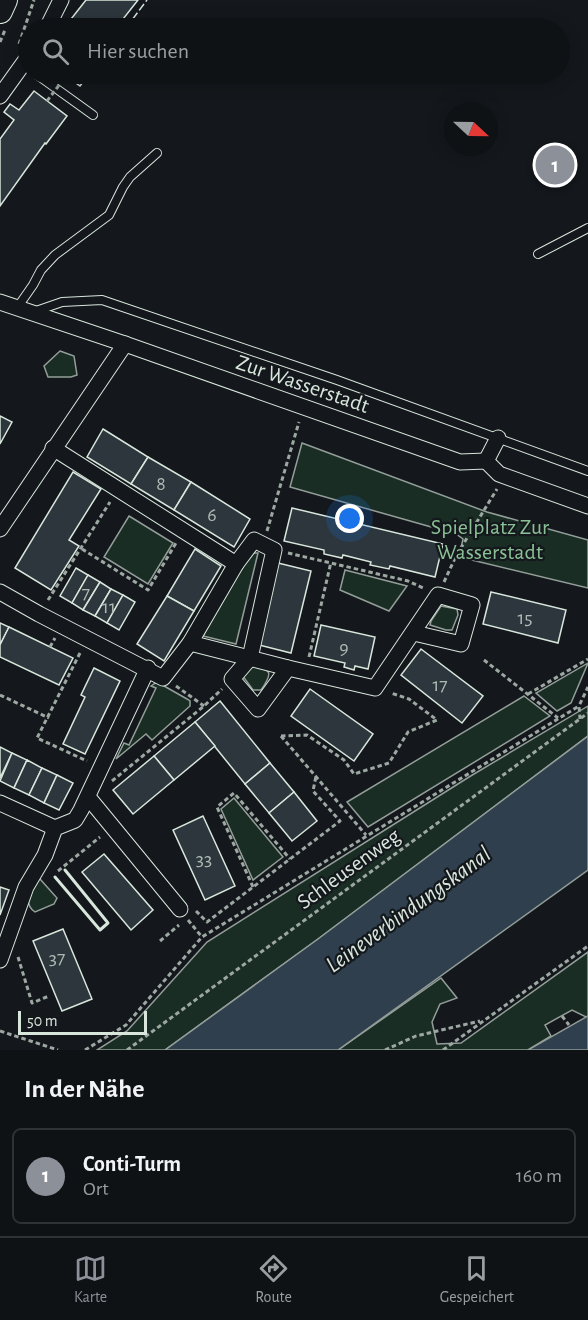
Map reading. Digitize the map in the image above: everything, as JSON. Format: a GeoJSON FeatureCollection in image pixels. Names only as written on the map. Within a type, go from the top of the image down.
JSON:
{"type":"FeatureCollection","features":[{"type":"Feature","properties":{"kind":"main road"},"geometry":{"type":"LineString","coordinates":[[0,11],[4,0]]}},
{"type":"Feature","properties":{"kind":"street"},"geometry":{"type":"LineString","coordinates":[[52,18],[61,0]]}},
{"type":"Feature","properties":{"kind":"street"},"geometry":{"type":"LineString","coordinates":[[0,96],[18,73]]}},
{"type":"Feature","properties":{"kind":"street","name":"Zur Wasserstadt"},"geometry":{"type":"LineString","coordinates":[[0,302],[460,462],[486,461]]}},
{"type":"Feature","properties":{"kind":"street"},"geometry":{"type":"LineString","coordinates":[[0,529],[125,344]]}},
{"type":"Feature","properties":{"kind":"street"},"geometry":{"type":"LineString","coordinates":[[498,438],[486,461],[499,474],[588,506]]}},
{"type":"Feature","properties":{"kind":"street"},"geometry":{"type":"LineString","coordinates":[[53,448],[236,564]]}},
{"type":"Feature","properties":{"kind":"street"},"geometry":{"type":"LineString","coordinates":[[0,592],[148,668],[163,678],[189,643],[236,564],[254,540],[269,547],[250,658],[232,679],[258,709],[288,668]]}},
{"type":"Feature","properties":{"kind":"street"},"geometry":{"type":"LineString","coordinates":[[189,643],[375,688],[438,595],[472,605],[461,644],[414,633]]}},
{"type":"Feature","properties":{"kind":"street"},"geometry":{"type":"LineString","coordinates":[[0,803],[55,828],[75,820],[102,768],[148,668]]}},
{"type":"Feature","properties":{"kind":"street"},"geometry":{"type":"LineString","coordinates":[[88,797],[177,906]]}},
{"type":"Feature","properties":{"kind":"street"},"geometry":{"type":"LineString","coordinates":[[0,960],[26,887],[45,855],[55,828]]}},
{"type":"Feature","properties":{"kind":"lane"},"geometry":{"type":"LineString","coordinates":[[54,84],[93,115]]}},
{"type":"Feature","properties":{"kind":"lane"},"geometry":{"type":"LineString","coordinates":[[17,308],[41,270],[55,255],[109,215],[126,182],[157,153]]}},
{"type":"Feature","properties":{"kind":"lane"},"geometry":{"type":"LineString","coordinates":[[538,254],[588,228]]}},
{"type":"Feature","properties":{"kind":"lane"},"geometry":{"type":"LineString","coordinates":[[32,313],[62,302],[102,300],[337,380],[588,471]]}},
{"type":"Feature","properties":{"kind":"path"},"geometry":{"type":"LineString","coordinates":[[32,18],[34,0]]}},
{"type":"Feature","properties":{"kind":"path"},"geometry":{"type":"LineString","coordinates":[[47,101],[60,84]]}},
{"type":"Feature","properties":{"kind":"path"},"geometry":{"type":"LineString","coordinates":[[303,407],[269,547],[408,581],[438,595],[456,556],[505,477]]}},
{"type":"Feature","properties":{"kind":"path"},"geometry":{"type":"LineString","coordinates":[[39,614],[117,490]]}},
{"type":"Feature","properties":{"kind":"path"},"geometry":{"type":"LineString","coordinates":[[82,549],[148,590],[183,532]]}},
{"type":"Feature","properties":{"kind":"path"},"geometry":{"type":"LineString","coordinates":[[305,672],[331,562]]}},
{"type":"Feature","properties":{"kind":"path"},"geometry":{"type":"LineString","coordinates":[[87,638],[37,738],[102,768]]}},
{"type":"Feature","properties":{"kind":"path"},"geometry":{"type":"LineString","coordinates":[[528,694],[588,659]]}},
{"type":"Feature","properties":{"kind":"path"},"geometry":{"type":"LineString","coordinates":[[484,660],[558,718]]}},
{"type":"Feature","properties":{"kind":"path"},"geometry":{"type":"LineString","coordinates":[[163,678],[204,706]]}},
{"type":"Feature","properties":{"kind":"path"},"geometry":{"type":"LineString","coordinates":[[110,783],[204,706],[232,679]]}},
{"type":"Feature","properties":{"kind":"path"},"geometry":{"type":"LineString","coordinates":[[580,720],[579,706],[588,687]]}},
{"type":"Feature","properties":{"kind":"path"},"geometry":{"type":"LineString","coordinates":[[366,835],[281,736],[307,735],[344,759],[354,774],[389,763],[408,732],[437,720],[409,699],[375,688]]}},
{"type":"Feature","properties":{"kind":"path"},"geometry":{"type":"LineString","coordinates":[[0,695],[49,718]]}},
{"type":"Feature","properties":{"kind":"path"},"geometry":{"type":"LineString","coordinates":[[85,1050],[126,1025],[202,937],[579,706]]}},
{"type":"Feature","properties":{"kind":"path","name":"Schleusenweg"},"geometry":{"type":"LineString","coordinates":[[127,1050],[588,713]]}},
{"type":"Feature","properties":{"kind":"path"},"geometry":{"type":"LineString","coordinates":[[177,906],[187,900],[207,922],[340,821],[312,791],[316,776]]}},
{"type":"Feature","properties":{"kind":"path"},"geometry":{"type":"LineString","coordinates":[[253,887],[217,807],[234,793],[290,859]]}},
{"type":"Feature","properties":{"kind":"path"},"geometry":{"type":"LineString","coordinates":[[58,871],[113,827]]}},
{"type":"Feature","properties":{"kind":"path"},"geometry":{"type":"LineString","coordinates":[[160,941],[187,919],[202,937]]}},
{"type":"Feature","properties":{"kind":"path"},"geometry":{"type":"LineString","coordinates":[[10,933],[32,1003],[49,996]]}},
{"type":"Feature","properties":{"kind":"path"},"geometry":{"type":"LineString","coordinates":[[443,1050],[588,946]]}},
{"type":"Feature","properties":{"kind":"path"},"geometry":{"type":"LineString","coordinates":[[562,1016],[568,1025]]}},
{"type":"Feature","properties":{"kind":"path"},"geometry":{"type":"LineString","coordinates":[[385,1050],[416,1036],[482,1020]]}},
{"type":"Feature","properties":{"kind":"path"},"geometry":{"type":"LineString","coordinates":[[0,1031],[58,1050]]}},
{"type":"Feature","properties":{"kind":"green space"},"geometry":{"type":"Polygon","coordinates":[[[60,351],[74,356],[77,375],[48,377],[44,366],[60,351]]]}},
{"type":"Feature","properties":{"kind":"green space","name":"Spielplatz Zur Wasserstadt"},"geometry":{"type":"Polygon","coordinates":[[[302,443],[487,512],[588,540],[588,588],[459,557],[463,539],[456,534],[290,487],[302,443]]]}},
{"type":"Feature","properties":{"kind":"green space"},"geometry":{"type":"Polygon","coordinates":[[[129,516],[173,543],[148,584],[104,557],[129,516]]]}},
{"type":"Feature","properties":{"kind":"green space"},"geometry":{"type":"Polygon","coordinates":[[[250,553],[258,553],[236,644],[203,636],[250,553]]]}},
{"type":"Feature","properties":{"kind":"green space"},"geometry":{"type":"Polygon","coordinates":[[[345,570],[407,586],[389,611],[340,590],[345,570]]]}},
{"type":"Feature","properties":{"kind":"green space"},"geometry":{"type":"Polygon","coordinates":[[[441,606],[457,609],[458,615],[452,630],[430,625],[441,606]]]}},
{"type":"Feature","properties":{"kind":"green space"},"geometry":{"type":"Polygon","coordinates":[[[588,663],[571,703],[557,711],[536,693],[588,663]]]}},
{"type":"Feature","properties":{"kind":"green space"},"geometry":{"type":"Polygon","coordinates":[[[249,664],[268,672],[268,678],[261,690],[253,690],[242,675],[249,664]]]}},
{"type":"Feature","properties":{"kind":"green space"},"geometry":{"type":"Polygon","coordinates":[[[157,682],[190,701],[190,706],[152,740],[146,734],[116,759],[124,743],[129,745],[156,688],[151,686],[157,682]]]}},
{"type":"Feature","properties":{"kind":"green space"},"geometry":{"type":"Polygon","coordinates":[[[524,696],[550,716],[368,827],[347,802],[524,696]]]}},
{"type":"Feature","properties":{"kind":"green space"},"geometry":{"type":"Polygon","coordinates":[[[588,706],[588,736],[318,939],[165,1050],[97,1050],[127,1031],[207,942],[469,777],[588,706]]]}},
{"type":"Feature","properties":{"kind":"green space"},"geometry":{"type":"Polygon","coordinates":[[[234,798],[283,857],[253,880],[221,809],[234,798]]]}},
{"type":"Feature","properties":{"kind":"green space"},"geometry":{"type":"Polygon","coordinates":[[[40,879],[57,898],[54,904],[35,912],[29,905],[28,898],[34,881],[40,879]]]}},
{"type":"Feature","properties":{"kind":"green space"},"geometry":{"type":"Polygon","coordinates":[[[588,952],[588,1016],[572,1010],[545,1025],[551,1036],[528,1050],[338,1050],[441,978],[457,998],[440,1004],[432,1022],[437,1044],[461,1043],[588,952]]]}},
{"type":"Feature","properties":{"kind":"water","name":"Leineverbindungskanal"},"geometry":{"type":"Polygon","coordinates":[[[588,736],[588,870],[338,1050],[165,1050],[318,939],[588,736]]]}},
{"type":"Feature","properties":{"kind":"water"},"geometry":{"type":"Polygon","coordinates":[[[588,1016],[588,1050],[528,1050],[588,1016]]]}},
{"type":"Feature","properties":{"kind":"building"},"geometry":{"type":"Polygon","coordinates":[[[86,0],[138,0],[124,18],[72,18],[86,0]]]}},
{"type":"Feature","properties":{"kind":"building"},"geometry":{"type":"Polygon","coordinates":[[[34,91],[67,116],[0,206],[0,139],[14,120],[4,112],[10,104],[19,110],[34,91]]]}},
{"type":"Feature","properties":{"kind":"building"},"geometry":{"type":"Polygon","coordinates":[[[0,416],[12,422],[0,444],[0,416]]]}},
{"type":"Feature","properties":{"kind":"building"},"geometry":{"type":"Polygon","coordinates":[[[103,429],[148,457],[131,484],[87,457],[103,429]]]}},
{"type":"Feature","properties":{"kind":"building"},"geometry":{"type":"Polygon","coordinates":[[[148,457],[191,482],[174,510],[131,484],[148,457]]]}},
{"type":"Feature","properties":{"kind":"building"},"geometry":{"type":"Polygon","coordinates":[[[73,472],[101,489],[69,540],[79,546],[51,590],[15,568],[73,472]]]}},
{"type":"Feature","properties":{"kind":"building"},"geometry":{"type":"Polygon","coordinates":[[[191,482],[250,519],[234,547],[174,510],[191,482]]]}},
{"type":"Feature","properties":{"kind":"building"},"geometry":{"type":"Polygon","coordinates":[[[292,508],[443,544],[435,577],[390,566],[389,569],[370,565],[371,562],[343,555],[342,558],[324,554],[324,550],[284,541],[292,508]]]}},
{"type":"Feature","properties":{"kind":"building"},"geometry":{"type":"Polygon","coordinates":[[[195,549],[221,566],[194,611],[167,596],[195,549]]]}},
{"type":"Feature","properties":{"kind":"building"},"geometry":{"type":"Polygon","coordinates":[[[278,563],[311,571],[291,653],[259,645],[278,563]]]}},
{"type":"Feature","properties":{"kind":"building"},"geometry":{"type":"Polygon","coordinates":[[[76,568],[88,575],[72,603],[60,596],[76,568]]]}},
{"type":"Feature","properties":{"kind":"building"},"geometry":{"type":"Polygon","coordinates":[[[88,575],[100,582],[83,610],[72,603],[88,575]]]}},
{"type":"Feature","properties":{"kind":"building"},"geometry":{"type":"Polygon","coordinates":[[[100,582],[111,589],[95,616],[83,610],[100,582]]]}},
{"type":"Feature","properties":{"kind":"building"},"geometry":{"type":"Polygon","coordinates":[[[111,589],[123,595],[107,623],[95,616],[111,589]]]}},
{"type":"Feature","properties":{"kind":"building"},"geometry":{"type":"Polygon","coordinates":[[[491,592],[566,610],[558,643],[483,624],[491,592]]]}},
{"type":"Feature","properties":{"kind":"building"},"geometry":{"type":"Polygon","coordinates":[[[123,595],[135,602],[119,630],[107,623],[123,595]]]}},
{"type":"Feature","properties":{"kind":"building"},"geometry":{"type":"Polygon","coordinates":[[[167,596],[194,611],[164,661],[137,644],[167,596]]]}},
{"type":"Feature","properties":{"kind":"building"},"geometry":{"type":"Polygon","coordinates":[[[0,623],[9,627],[0,645],[0,623]]]}},
{"type":"Feature","properties":{"kind":"building"},"geometry":{"type":"Polygon","coordinates":[[[321,625],[375,637],[368,669],[355,666],[354,670],[344,667],[345,663],[314,656],[321,625]]]}},
{"type":"Feature","properties":{"kind":"building"},"geometry":{"type":"Polygon","coordinates":[[[9,627],[73,658],[59,685],[0,657],[0,645],[9,627]]]}},
{"type":"Feature","properties":{"kind":"building"},"geometry":{"type":"Polygon","coordinates":[[[421,649],[483,696],[462,723],[401,675],[421,649]]]}},
{"type":"Feature","properties":{"kind":"building"},"geometry":{"type":"Polygon","coordinates":[[[94,668],[120,681],[85,754],[63,744],[85,697],[81,695],[94,668]]]}},
{"type":"Feature","properties":{"kind":"building"},"geometry":{"type":"Polygon","coordinates":[[[310,689],[373,734],[354,761],[291,716],[310,689]]]}},
{"type":"Feature","properties":{"kind":"building"},"geometry":{"type":"Polygon","coordinates":[[[220,701],[270,763],[245,784],[195,722],[220,701]]]}},
{"type":"Feature","properties":{"kind":"building"},"geometry":{"type":"Polygon","coordinates":[[[195,722],[215,746],[174,780],[154,756],[195,722]]]}},
{"type":"Feature","properties":{"kind":"building"},"geometry":{"type":"Polygon","coordinates":[[[0,747],[12,753],[0,778],[0,747]]]}},
{"type":"Feature","properties":{"kind":"building"},"geometry":{"type":"Polygon","coordinates":[[[12,753],[27,760],[14,788],[0,781],[12,753]]]}},
{"type":"Feature","properties":{"kind":"building"},"geometry":{"type":"Polygon","coordinates":[[[154,756],[174,780],[133,814],[113,790],[154,756]]]}},
{"type":"Feature","properties":{"kind":"building"},"geometry":{"type":"Polygon","coordinates":[[[27,760],[42,768],[29,795],[14,788],[27,760]]]}},
{"type":"Feature","properties":{"kind":"building"},"geometry":{"type":"Polygon","coordinates":[[[270,763],[294,792],[269,813],[245,784],[270,763]]]}},
{"type":"Feature","properties":{"kind":"building"},"geometry":{"type":"Polygon","coordinates":[[[42,768],[57,775],[44,803],[29,795],[42,768]]]}},
{"type":"Feature","properties":{"kind":"building"},"geometry":{"type":"Polygon","coordinates":[[[57,775],[73,783],[59,810],[44,803],[57,775]]]}},
{"type":"Feature","properties":{"kind":"building"},"geometry":{"type":"Polygon","coordinates":[[[294,792],[317,821],[292,841],[269,813],[294,792]]]}},
{"type":"Feature","properties":{"kind":"building"},"geometry":{"type":"Polygon","coordinates":[[[203,816],[235,886],[205,900],[173,830],[203,816]]]}},
{"type":"Feature","properties":{"kind":"building"},"geometry":{"type":"Polygon","coordinates":[[[104,854],[153,910],[131,930],[82,872],[104,854]]]}},
{"type":"Feature","properties":{"kind":"building"},"geometry":{"type":"Polygon","coordinates":[[[0,887],[9,890],[0,915],[0,887]]]}},
{"type":"Feature","properties":{"kind":"building"},"geometry":{"type":"Polygon","coordinates":[[[63,929],[92,999],[62,1011],[33,941],[63,929]]]}},
{"type":"Feature","properties":{"kind":"fence"},"geometry":{"type":"LineString","coordinates":[[134,18],[147,0]]}},
{"type":"Feature","properties":{"kind":"fence"},"geometry":{"type":"LineString","coordinates":[[554,152],[563,156],[567,165],[563,174],[554,178],[545,174],[541,165],[545,156],[554,152]]}},
{"type":"Feature","properties":{"kind":"wall"},"geometry":{"type":"LineString","coordinates":[[55,877],[100,930],[108,923],[65,870]]}},
{"type":"Feature","properties":{"kind":"place","name":"Conti-Turm"},"geometry":{"type":"Point","coordinates":[555,165]}}]}
